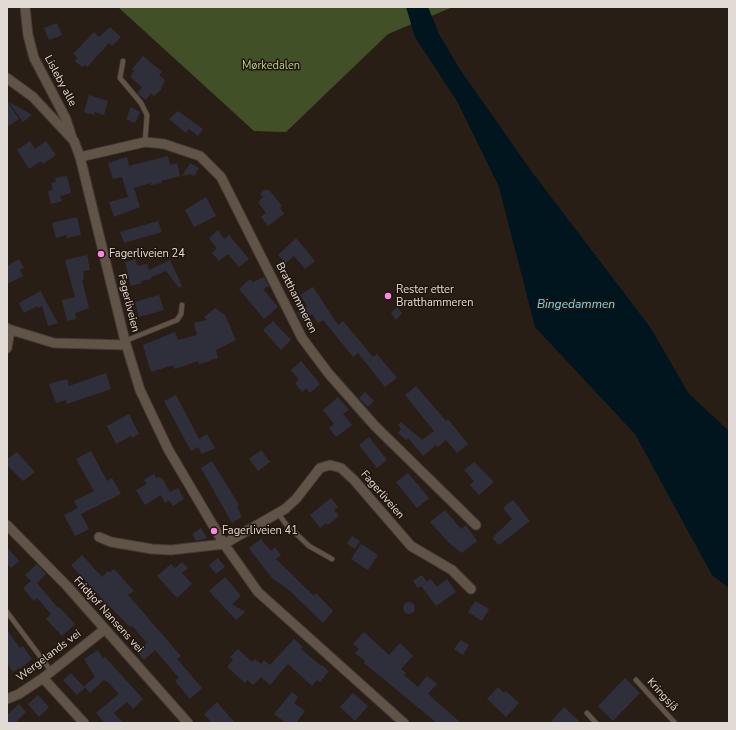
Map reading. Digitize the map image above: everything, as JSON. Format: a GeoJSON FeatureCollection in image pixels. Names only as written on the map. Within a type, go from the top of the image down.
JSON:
{"type":"FeatureCollection","features":[{"type":"Feature","properties":{"kind":"street","name":"Lisleby alle"},"geometry":{"type":"LineString","coordinates":[[25,7],[28,35],[34,58],[66,119],[74,141]]}},
{"type":"Feature","properties":{"kind":"street","name":"Fagerliveien"},"geometry":{"type":"LineString","coordinates":[[7,78],[33,97],[74,141],[80,157],[126,343],[140,390],[168,450],[224,544],[258,592],[404,723]]}},
{"type":"Feature","properties":{"kind":"street","name":"Bratthammeren"},"geometry":{"type":"LineString","coordinates":[[80,157],[145,142],[164,144],[200,156],[221,177],[302,338],[329,374],[375,426],[476,525]]}},
{"type":"Feature","properties":{"kind":"street"},"geometry":{"type":"LineString","coordinates":[[7,348],[9,343],[7,329],[54,343],[126,343]]}},
{"type":"Feature","properties":{"kind":"street","name":"Fagerliveien"},"geometry":{"type":"LineString","coordinates":[[224,544],[278,513],[296,499],[320,468],[327,465],[337,466],[354,480],[411,546],[452,570],[471,589]]}},
{"type":"Feature","properties":{"kind":"street","name":"Fridtjof Nansens vei"},"geometry":{"type":"LineString","coordinates":[[7,525],[67,586],[188,723]]}},
{"type":"Feature","properties":{"kind":"street"},"geometry":{"type":"LineString","coordinates":[[99,537],[111,542],[152,549],[177,549],[224,544]]}},
{"type":"Feature","properties":{"kind":"street","name":"Wergelands vei"},"geometry":{"type":"LineString","coordinates":[[7,699],[19,694],[43,678],[105,629]]}},
{"type":"Feature","properties":{"kind":"street"},"geometry":{"type":"LineString","coordinates":[[43,678],[84,723]]}},
{"type":"Feature","properties":{"kind":"lane"},"geometry":{"type":"LineString","coordinates":[[123,61],[120,78],[142,103],[147,115],[145,142]]}},
{"type":"Feature","properties":{"kind":"lane"},"geometry":{"type":"LineString","coordinates":[[126,343],[177,320],[181,314],[182,305]]}},
{"type":"Feature","properties":{"kind":"lane"},"geometry":{"type":"LineString","coordinates":[[278,513],[304,542],[332,559]]}},
{"type":"Feature","properties":{"kind":"lane"},"geometry":{"type":"LineString","coordinates":[[7,612],[51,671]]}},
{"type":"Feature","properties":{"kind":"lane","name":"Kringsjå"},"geometry":{"type":"LineString","coordinates":[[636,680],[675,723]]}},
{"type":"Feature","properties":{"kind":"lane"},"geometry":{"type":"LineString","coordinates":[[587,713],[596,723]]}},
{"type":"Feature","properties":{"kind":"green space","name":"Mørkedalen"},"geometry":{"type":"Polygon","coordinates":[[[118,7],[453,7],[388,34],[286,132],[254,131],[118,7]]]}},
{"type":"Feature","properties":{"kind":"water","name":"Bingedammen"},"geometry":{"type":"Polygon","coordinates":[[[406,7],[428,7],[439,34],[459,68],[532,172],[650,327],[689,394],[729,431],[729,588],[712,575],[635,434],[535,327],[499,187],[457,101],[415,37],[406,7]]]}},
{"type":"Feature","properties":{"kind":"building"},"geometry":{"type":"Polygon","coordinates":[[[57,23],[62,35],[49,40],[44,28],[57,23]]]}},
{"type":"Feature","properties":{"kind":"building"},"geometry":{"type":"Polygon","coordinates":[[[110,27],[121,37],[112,46],[109,43],[87,67],[85,65],[82,67],[75,61],[78,58],[73,54],[94,32],[99,37],[110,27]]]}},
{"type":"Feature","properties":{"kind":"building"},"geometry":{"type":"Polygon","coordinates":[[[143,56],[162,72],[159,75],[165,80],[160,91],[154,96],[151,93],[146,100],[137,93],[142,87],[130,77],[134,71],[132,69],[143,56]]]}},
{"type":"Feature","properties":{"kind":"building"},"geometry":{"type":"Polygon","coordinates":[[[89,95],[108,101],[104,115],[95,112],[94,115],[84,112],[89,95]]]}},
{"type":"Feature","properties":{"kind":"building"},"geometry":{"type":"Polygon","coordinates":[[[7,101],[19,119],[7,127],[7,101]]]}},
{"type":"Feature","properties":{"kind":"building"},"geometry":{"type":"Polygon","coordinates":[[[9,102],[32,115],[23,122],[9,102]]]}},
{"type":"Feature","properties":{"kind":"building"},"geometry":{"type":"Polygon","coordinates":[[[131,107],[140,112],[135,123],[126,119],[131,107]]]}},
{"type":"Feature","properties":{"kind":"building"},"geometry":{"type":"Polygon","coordinates":[[[178,111],[203,129],[198,136],[189,129],[186,133],[169,119],[178,111]]]}},
{"type":"Feature","properties":{"kind":"building"},"geometry":{"type":"Polygon","coordinates":[[[30,141],[35,149],[46,141],[56,155],[43,164],[41,161],[29,169],[17,150],[30,141]]]}},
{"type":"Feature","properties":{"kind":"building"},"geometry":{"type":"Polygon","coordinates":[[[168,156],[170,165],[177,163],[180,176],[161,181],[161,183],[151,185],[151,183],[134,188],[140,207],[114,217],[109,202],[128,197],[122,177],[113,179],[108,163],[127,157],[129,166],[168,156]]]}},
{"type":"Feature","properties":{"kind":"building"},"geometry":{"type":"Polygon","coordinates":[[[190,163],[199,168],[194,176],[190,174],[182,176],[190,163]]]}},
{"type":"Feature","properties":{"kind":"building"},"geometry":{"type":"Polygon","coordinates":[[[67,176],[71,193],[60,196],[62,201],[51,204],[48,191],[53,190],[51,183],[56,182],[55,178],[67,176]]]}},
{"type":"Feature","properties":{"kind":"building"},"geometry":{"type":"Polygon","coordinates":[[[264,190],[269,190],[282,206],[280,208],[284,214],[268,226],[261,217],[266,213],[258,202],[263,197],[260,194],[264,190]]]}},
{"type":"Feature","properties":{"kind":"building"},"geometry":{"type":"Polygon","coordinates":[[[206,197],[216,216],[194,227],[185,210],[206,197]]]}},
{"type":"Feature","properties":{"kind":"building"},"geometry":{"type":"Polygon","coordinates":[[[77,217],[81,235],[67,238],[66,235],[56,238],[52,223],[77,217]]]}},
{"type":"Feature","properties":{"kind":"building"},"geometry":{"type":"Polygon","coordinates":[[[158,221],[162,232],[124,243],[120,232],[158,221]]]}},
{"type":"Feature","properties":{"kind":"building"},"geometry":{"type":"Polygon","coordinates":[[[218,230],[224,239],[229,235],[249,259],[239,267],[228,254],[219,261],[212,253],[217,248],[209,238],[218,230]]]}},
{"type":"Feature","properties":{"kind":"building"},"geometry":{"type":"Polygon","coordinates":[[[296,238],[315,261],[305,269],[294,256],[286,263],[278,255],[296,238]]]}},
{"type":"Feature","properties":{"kind":"building"},"geometry":{"type":"Polygon","coordinates":[[[87,255],[90,270],[83,271],[84,279],[82,280],[89,308],[75,313],[76,319],[67,321],[62,300],[75,297],[65,260],[87,255]]]}},
{"type":"Feature","properties":{"kind":"building"},"geometry":{"type":"Polygon","coordinates":[[[19,259],[24,268],[20,270],[23,276],[7,284],[7,266],[19,259]]]}},
{"type":"Feature","properties":{"kind":"building"},"geometry":{"type":"Polygon","coordinates":[[[136,259],[137,266],[147,264],[149,270],[170,260],[182,286],[179,288],[166,271],[151,277],[151,279],[141,281],[142,283],[131,286],[125,262],[136,259]]]}},
{"type":"Feature","properties":{"kind":"building"},"geometry":{"type":"Polygon","coordinates":[[[264,277],[269,286],[263,289],[278,307],[264,319],[239,289],[250,279],[253,282],[264,277]]]}},
{"type":"Feature","properties":{"kind":"building"},"geometry":{"type":"Polygon","coordinates":[[[313,287],[338,325],[343,321],[373,357],[377,354],[397,378],[385,387],[358,353],[353,357],[323,320],[318,323],[312,314],[302,321],[297,312],[307,306],[300,295],[313,287]]]}},
{"type":"Feature","properties":{"kind":"building"},"geometry":{"type":"Polygon","coordinates":[[[41,291],[58,323],[48,326],[42,306],[38,308],[37,306],[24,313],[19,303],[41,291]]]}},
{"type":"Feature","properties":{"kind":"building"},"geometry":{"type":"Polygon","coordinates":[[[159,295],[164,310],[139,317],[135,302],[159,295]]]}},
{"type":"Feature","properties":{"kind":"building","name":"Rester etter Bratthammeren"},"geometry":{"type":"Polygon","coordinates":[[[397,307],[402,313],[396,320],[391,313],[397,307]]]}},
{"type":"Feature","properties":{"kind":"building"},"geometry":{"type":"Polygon","coordinates":[[[215,308],[225,315],[236,340],[216,350],[218,358],[199,364],[198,361],[175,369],[173,365],[151,372],[143,345],[175,332],[178,340],[197,335],[194,323],[207,320],[204,317],[215,308]]]}},
{"type":"Feature","properties":{"kind":"building"},"geometry":{"type":"Polygon","coordinates":[[[273,321],[291,340],[281,350],[263,330],[273,321]]]}},
{"type":"Feature","properties":{"kind":"building"},"geometry":{"type":"Polygon","coordinates":[[[301,361],[320,384],[310,393],[306,388],[302,392],[295,383],[299,380],[291,370],[301,361]]]}},
{"type":"Feature","properties":{"kind":"building"},"geometry":{"type":"Polygon","coordinates":[[[106,373],[111,389],[67,404],[66,400],[56,403],[49,384],[67,379],[69,386],[106,373]]]}},
{"type":"Feature","properties":{"kind":"building"},"geometry":{"type":"Polygon","coordinates":[[[416,386],[446,421],[448,419],[468,444],[457,453],[446,440],[438,447],[436,445],[423,456],[408,438],[406,440],[398,433],[401,429],[398,425],[401,422],[422,440],[434,431],[405,395],[416,386]]]}},
{"type":"Feature","properties":{"kind":"building"},"geometry":{"type":"Polygon","coordinates":[[[365,392],[374,401],[368,407],[359,398],[365,392]]]}},
{"type":"Feature","properties":{"kind":"building"},"geometry":{"type":"Polygon","coordinates":[[[176,395],[199,439],[207,434],[215,448],[202,454],[198,447],[191,451],[164,401],[176,395]]]}},
{"type":"Feature","properties":{"kind":"building"},"geometry":{"type":"Polygon","coordinates":[[[338,397],[349,410],[343,414],[352,425],[336,437],[329,428],[334,424],[323,410],[338,397]]]}},
{"type":"Feature","properties":{"kind":"building"},"geometry":{"type":"Polygon","coordinates":[[[129,414],[139,434],[132,438],[131,436],[116,444],[107,426],[129,414]]]}},
{"type":"Feature","properties":{"kind":"building"},"geometry":{"type":"Polygon","coordinates":[[[369,437],[387,460],[377,468],[359,445],[369,437]]]}},
{"type":"Feature","properties":{"kind":"building"},"geometry":{"type":"Polygon","coordinates":[[[261,450],[270,462],[258,471],[249,459],[261,450]]]}},
{"type":"Feature","properties":{"kind":"building"},"geometry":{"type":"Polygon","coordinates":[[[91,451],[107,481],[112,478],[121,494],[81,514],[89,529],[75,536],[64,515],[78,508],[74,501],[94,491],[76,459],[91,451]]]}},
{"type":"Feature","properties":{"kind":"building"},"geometry":{"type":"Polygon","coordinates":[[[17,452],[35,472],[23,481],[7,465],[7,459],[17,452]]]}},
{"type":"Feature","properties":{"kind":"building"},"geometry":{"type":"Polygon","coordinates":[[[212,461],[239,505],[237,506],[242,517],[232,523],[201,468],[212,461]]]}},
{"type":"Feature","properties":{"kind":"building"},"geometry":{"type":"Polygon","coordinates":[[[474,462],[494,482],[479,495],[470,485],[474,481],[464,470],[474,462]]]}},
{"type":"Feature","properties":{"kind":"building"},"geometry":{"type":"Polygon","coordinates":[[[408,473],[429,498],[417,508],[396,482],[408,473]]]}},
{"type":"Feature","properties":{"kind":"building"},"geometry":{"type":"Polygon","coordinates":[[[154,474],[156,478],[162,478],[170,492],[178,488],[184,499],[173,506],[169,500],[165,503],[161,495],[145,505],[136,490],[147,484],[144,480],[154,474]]]}},
{"type":"Feature","properties":{"kind":"building"},"geometry":{"type":"Polygon","coordinates":[[[331,498],[338,507],[334,510],[339,516],[328,525],[326,523],[320,528],[310,515],[331,498]]]}},
{"type":"Feature","properties":{"kind":"building"},"geometry":{"type":"Polygon","coordinates":[[[513,500],[530,521],[499,545],[492,538],[512,519],[503,508],[513,500]]]}},
{"type":"Feature","properties":{"kind":"building"},"geometry":{"type":"Polygon","coordinates":[[[445,510],[461,529],[466,525],[477,541],[462,553],[449,543],[430,522],[445,510]]]}},
{"type":"Feature","properties":{"kind":"building"},"geometry":{"type":"Polygon","coordinates":[[[201,528],[207,538],[196,541],[192,534],[201,528]]]}},
{"type":"Feature","properties":{"kind":"building"},"geometry":{"type":"Polygon","coordinates":[[[352,536],[360,541],[355,549],[347,544],[352,536]]]}},
{"type":"Feature","properties":{"kind":"building"},"geometry":{"type":"Polygon","coordinates":[[[261,539],[271,551],[275,547],[281,555],[276,559],[314,596],[316,593],[333,611],[323,623],[289,590],[272,578],[254,555],[249,548],[261,539]]]}},
{"type":"Feature","properties":{"kind":"building"},"geometry":{"type":"Polygon","coordinates":[[[361,544],[378,555],[368,570],[351,559],[361,544]]]}},
{"type":"Feature","properties":{"kind":"building"},"geometry":{"type":"Polygon","coordinates":[[[7,547],[19,561],[11,568],[7,564],[7,547]]]}},
{"type":"Feature","properties":{"kind":"building"},"geometry":{"type":"Polygon","coordinates":[[[82,555],[102,577],[108,571],[110,572],[114,569],[134,591],[128,595],[181,656],[177,659],[202,688],[190,699],[175,681],[179,678],[155,650],[144,660],[137,652],[147,643],[132,626],[130,627],[102,599],[71,565],[82,555]]]}},
{"type":"Feature","properties":{"kind":"building"},"geometry":{"type":"Polygon","coordinates":[[[218,558],[225,567],[216,574],[209,565],[218,558]]]}},
{"type":"Feature","properties":{"kind":"building"},"geometry":{"type":"Polygon","coordinates":[[[182,562],[188,568],[182,573],[192,584],[177,598],[157,576],[171,564],[175,568],[182,562]]]}},
{"type":"Feature","properties":{"kind":"building"},"geometry":{"type":"Polygon","coordinates":[[[37,564],[46,574],[37,583],[58,608],[59,607],[75,624],[62,636],[46,619],[51,614],[37,598],[34,601],[23,588],[31,581],[25,575],[37,564]]]}},
{"type":"Feature","properties":{"kind":"building"},"geometry":{"type":"Polygon","coordinates":[[[422,575],[427,582],[418,588],[413,581],[422,575]]]}},
{"type":"Feature","properties":{"kind":"building"},"geometry":{"type":"Polygon","coordinates":[[[225,577],[241,596],[232,604],[245,612],[236,620],[209,591],[225,577]]]}},
{"type":"Feature","properties":{"kind":"building"},"geometry":{"type":"Polygon","coordinates":[[[431,579],[437,587],[447,579],[456,592],[436,606],[421,586],[431,579]]]}},
{"type":"Feature","properties":{"kind":"building"},"geometry":{"type":"Polygon","coordinates":[[[475,601],[489,609],[482,621],[468,612],[475,601]]]}},
{"type":"Feature","properties":{"kind":"building"},"geometry":{"type":"Polygon","coordinates":[[[407,602],[411,602],[415,608],[411,614],[407,614],[403,610],[403,606],[407,602]]]}},
{"type":"Feature","properties":{"kind":"building"},"geometry":{"type":"Polygon","coordinates":[[[7,630],[20,648],[23,646],[32,659],[20,669],[19,668],[13,672],[7,663],[7,630]]]}},
{"type":"Feature","properties":{"kind":"building"},"geometry":{"type":"Polygon","coordinates":[[[364,632],[389,655],[400,643],[413,656],[401,669],[406,673],[404,675],[418,687],[427,676],[437,684],[428,694],[461,723],[437,723],[364,663],[365,661],[355,653],[359,649],[353,644],[364,632]]]}},
{"type":"Feature","properties":{"kind":"building"},"geometry":{"type":"Polygon","coordinates":[[[294,639],[303,647],[301,649],[329,671],[320,682],[317,680],[312,686],[288,664],[270,685],[261,677],[253,685],[247,680],[245,683],[227,667],[233,660],[230,657],[238,649],[252,662],[255,659],[261,664],[264,660],[270,665],[294,639]]]}},
{"type":"Feature","properties":{"kind":"building"},"geometry":{"type":"Polygon","coordinates":[[[461,640],[469,645],[463,655],[454,649],[461,640]]]}},
{"type":"Feature","properties":{"kind":"building"},"geometry":{"type":"Polygon","coordinates":[[[98,650],[103,659],[105,657],[143,699],[133,709],[127,702],[114,713],[123,723],[105,723],[96,713],[119,694],[107,681],[106,682],[104,680],[90,693],[84,686],[95,677],[84,659],[98,650]]]}},
{"type":"Feature","properties":{"kind":"building"},"geometry":{"type":"Polygon","coordinates":[[[71,673],[85,688],[77,695],[63,680],[71,673]]]}},
{"type":"Feature","properties":{"kind":"building"},"geometry":{"type":"Polygon","coordinates":[[[625,678],[640,693],[613,721],[598,706],[625,678]]]}},
{"type":"Feature","properties":{"kind":"building"},"geometry":{"type":"Polygon","coordinates":[[[498,687],[504,693],[506,691],[519,703],[506,717],[487,699],[498,687]]]}},
{"type":"Feature","properties":{"kind":"building"},"geometry":{"type":"Polygon","coordinates":[[[292,692],[298,697],[294,703],[305,711],[296,723],[286,723],[274,714],[292,692]]]}},
{"type":"Feature","properties":{"kind":"building"},"geometry":{"type":"Polygon","coordinates":[[[353,693],[368,706],[355,721],[340,707],[353,693]]]}},
{"type":"Feature","properties":{"kind":"building"},"geometry":{"type":"Polygon","coordinates":[[[38,695],[49,707],[39,717],[28,704],[38,695]]]}},
{"type":"Feature","properties":{"kind":"building"},"geometry":{"type":"Polygon","coordinates":[[[217,702],[235,723],[212,723],[204,714],[217,702]]]}},
{"type":"Feature","properties":{"kind":"building"},"geometry":{"type":"Polygon","coordinates":[[[19,704],[26,712],[15,723],[7,723],[7,715],[19,704]]]}},
{"type":"Feature","properties":{"kind":"building"},"geometry":{"type":"Polygon","coordinates":[[[564,707],[581,723],[550,723],[564,707]]]}},
{"type":"Feature","properties":{"kind":"place","name":"Fagerliveien 24"},"geometry":{"type":"Point","coordinates":[101,254]}},
{"type":"Feature","properties":{"kind":"place","name":"Rester etter Bratthammeren"},"geometry":{"type":"Point","coordinates":[388,296]}},
{"type":"Feature","properties":{"kind":"place","name":"Fagerliveien 41"},"geometry":{"type":"Point","coordinates":[214,531]}}]}
